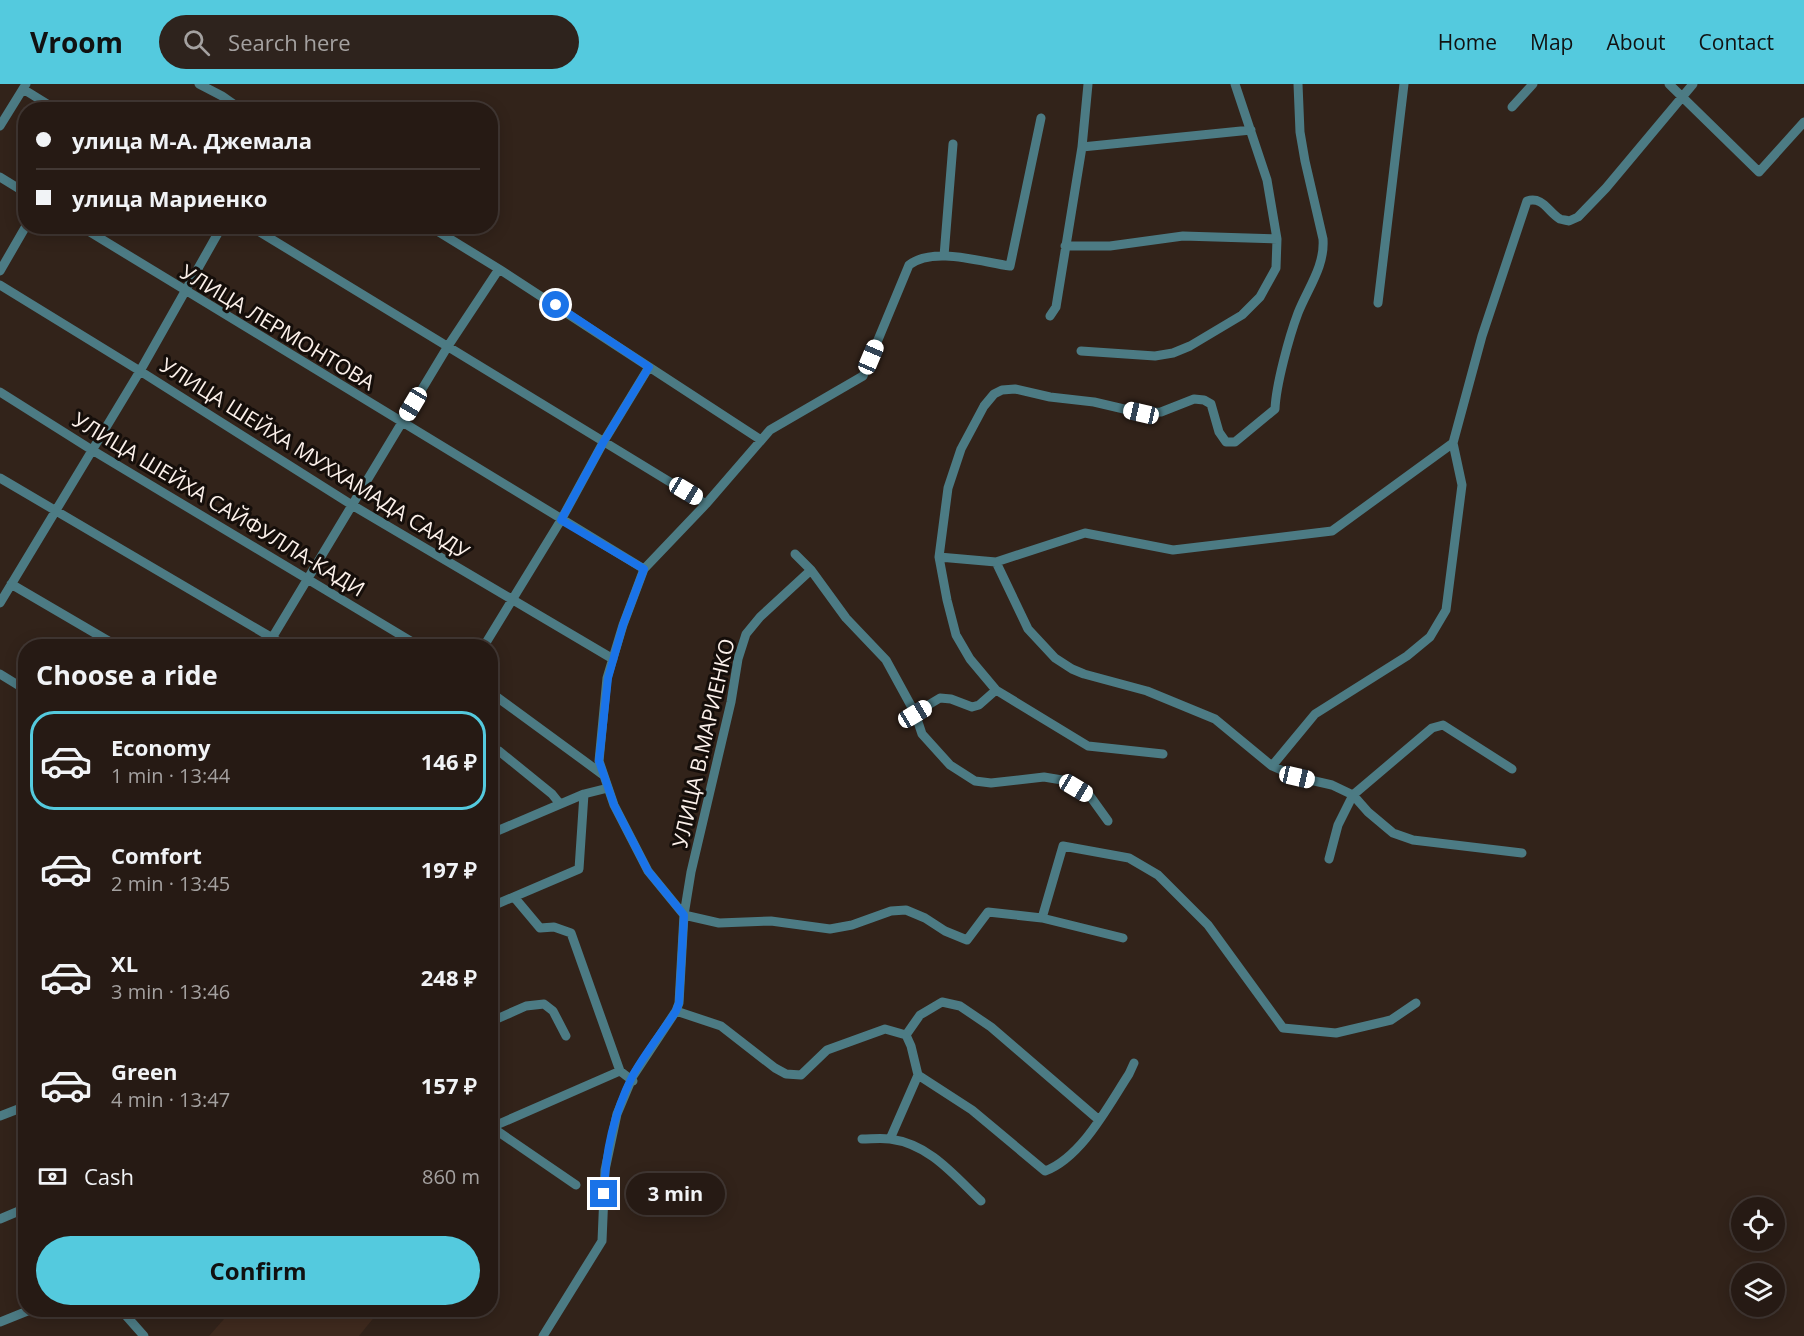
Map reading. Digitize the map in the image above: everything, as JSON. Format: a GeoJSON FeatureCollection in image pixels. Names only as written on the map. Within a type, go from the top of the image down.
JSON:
{"type":"FeatureCollection","features":[{"type":"Feature","properties":{"kind":"street"},"geometry":{"type":"LineString","coordinates":[[199,84],[231,102]]}},
{"type":"Feature","properties":{"kind":"street"},"geometry":{"type":"LineString","coordinates":[[221,84],[222,96]]}},
{"type":"Feature","properties":{"kind":"street"},"geometry":{"type":"LineString","coordinates":[[1050,316],[1056,307],[1082,147],[1088,84]]}},
{"type":"Feature","properties":{"kind":"street"},"geometry":{"type":"LineString","coordinates":[[1081,351],[1155,356],[1173,353],[1190,346],[1242,315],[1260,297],[1276,268],[1277,239],[1267,180],[1235,84]]}},
{"type":"Feature","properties":{"kind":"street"},"geometry":{"type":"LineString","coordinates":[[1163,754],[1088,746],[996,690],[970,659],[956,635],[939,557],[948,488],[952,470],[984,406],[994,394],[1002,390],[1014,389],[1050,397],[1094,402],[1141,413],[1161,412],[1185,401],[1204,400],[1211,404],[1219,432],[1226,442],[1235,442],[1275,409],[1276,394],[1297,315],[1324,251],[1300,132],[1298,84]]}},
{"type":"Feature","properties":{"kind":"street"},"geometry":{"type":"LineString","coordinates":[[1378,303],[1404,84]]}},
{"type":"Feature","properties":{"kind":"street"},"geometry":{"type":"LineString","coordinates":[[1512,107],[1533,84]]}},
{"type":"Feature","properties":{"kind":"street"},"geometry":{"type":"LineString","coordinates":[[1669,84],[1759,172],[1804,122]]}},
{"type":"Feature","properties":{"kind":"street"},"geometry":{"type":"LineString","coordinates":[[1272,766],[1315,714],[1407,656],[1430,637],[1446,610],[1462,485],[1453,443],[1482,336],[1527,201],[1539,200],[1560,218],[1569,221],[1578,217],[1606,188],[1693,84]]}},
{"type":"Feature","properties":{"kind":"street"},"geometry":{"type":"LineString","coordinates":[[0,126],[25,86],[46,102]]}},
{"type":"Feature","properties":{"kind":"street"},"geometry":{"type":"LineString","coordinates":[[1041,118],[1010,266],[937,255],[918,258],[909,265],[863,376],[770,430],[706,504],[644,569],[608,678],[599,761],[614,805],[648,871],[684,915],[719,923],[771,921],[830,929],[852,925],[891,911],[906,910],[967,940],[988,912],[1042,918],[1124,938]]}},
{"type":"Feature","properties":{"kind":"street"},"geometry":{"type":"LineString","coordinates":[[1082,147],[1251,130]]}},
{"type":"Feature","properties":{"kind":"street"},"geometry":{"type":"LineString","coordinates":[[944,256],[953,144]]}},
{"type":"Feature","properties":{"kind":"street"},"geometry":{"type":"LineString","coordinates":[[0,177],[18,188]]}},
{"type":"Feature","properties":{"kind":"street"},"geometry":{"type":"LineString","coordinates":[[0,271],[21,234]]}},
{"type":"Feature","properties":{"kind":"street","name":"УЛИЦА ЛЕРМОНТОВА"},"geometry":{"type":"LineString","coordinates":[[93,234],[644,569]]}},
{"type":"Feature","properties":{"kind":"street"},"geometry":{"type":"LineString","coordinates":[[0,603],[140,370],[217,234]]}},
{"type":"Feature","properties":{"kind":"street"},"geometry":{"type":"LineString","coordinates":[[263,234],[706,504]]}},
{"type":"Feature","properties":{"kind":"street"},"geometry":{"type":"LineString","coordinates":[[442,234],[500,269],[762,440]]}},
{"type":"Feature","properties":{"kind":"street"},"geometry":{"type":"LineString","coordinates":[[1065,246],[1110,246],[1183,236],[1277,239]]}},
{"type":"Feature","properties":{"kind":"street"},"geometry":{"type":"LineString","coordinates":[[0,478],[272,638],[448,346],[500,269]]}},
{"type":"Feature","properties":{"kind":"street","name":"УЛИЦА ШЕЙХА МУХХАМАДА СААДУ"},"geometry":{"type":"LineString","coordinates":[[0,285],[140,370],[352,505],[613,659]]}},
{"type":"Feature","properties":{"kind":"street"},"geometry":{"type":"LineString","coordinates":[[488,639],[561,520],[604,441],[649,367]]}},
{"type":"Feature","properties":{"kind":"street","name":"УЛИЦА ШЕЙХА САЙФУЛЛА-КАДИ"},"geometry":{"type":"LineString","coordinates":[[0,392],[92,450],[407,639]]}},
{"type":"Feature","properties":{"kind":"street"},"geometry":{"type":"LineString","coordinates":[[939,557],[996,562],[1085,533],[1173,550],[1332,531],[1453,443]]}},
{"type":"Feature","properties":{"kind":"street"},"geometry":{"type":"LineString","coordinates":[[795,554],[811,570],[846,618],[886,660],[915,714],[921,734],[950,765],[975,781],[992,783],[1044,777],[1062,780],[1090,796],[1108,821]]}},
{"type":"Feature","properties":{"kind":"street"},"geometry":{"type":"LineString","coordinates":[[996,562],[1028,629],[1054,658],[1084,675],[1147,691],[1215,719],[1272,766],[1297,777],[1332,785],[1353,795],[1368,812],[1393,833],[1413,840],[1522,853]]}},
{"type":"Feature","properties":{"kind":"street","name":"УЛИЦА В.МАРИЕНКО"},"geometry":{"type":"LineString","coordinates":[[676,1011],[679,1003],[684,915],[691,872],[731,702],[738,659],[746,634],[760,617],[811,570]]}},
{"type":"Feature","properties":{"kind":"street"},"geometry":{"type":"LineString","coordinates":[[11,584],[105,639]]}},
{"type":"Feature","properties":{"kind":"street"},"geometry":{"type":"LineString","coordinates":[[0,674],[18,685]]}},
{"type":"Feature","properties":{"kind":"street"},"geometry":{"type":"LineString","coordinates":[[915,714],[940,698],[951,699],[972,707],[980,705],[996,690]]}},
{"type":"Feature","properties":{"kind":"street"},"geometry":{"type":"LineString","coordinates":[[498,698],[604,775]]}},
{"type":"Feature","properties":{"kind":"street"},"geometry":{"type":"LineString","coordinates":[[1329,859],[1338,825],[1353,795],[1432,728],[1443,725],[1512,769]]}},
{"type":"Feature","properties":{"kind":"street"},"geometry":{"type":"LineString","coordinates":[[498,751],[552,794],[560,804]]}},
{"type":"Feature","properties":{"kind":"street"},"geometry":{"type":"LineString","coordinates":[[498,831],[584,794],[608,788]]}},
{"type":"Feature","properties":{"kind":"street"},"geometry":{"type":"LineString","coordinates":[[498,904],[579,869],[584,794]]}},
{"type":"Feature","properties":{"kind":"street"},"geometry":{"type":"LineString","coordinates":[[1042,918],[1063,846],[1129,858],[1158,875],[1208,925],[1283,1028],[1336,1033],[1391,1020],[1416,1003]]}},
{"type":"Feature","properties":{"kind":"street"},"geometry":{"type":"LineString","coordinates":[[514,897],[540,928],[554,927],[571,933],[620,1071],[632,1080]]}},
{"type":"Feature","properties":{"kind":"street"},"geometry":{"type":"LineString","coordinates":[[906,1035],[920,1015],[942,1002],[960,1006],[991,1027],[1099,1120]]}},
{"type":"Feature","properties":{"kind":"street"},"geometry":{"type":"LineString","coordinates":[[498,1018],[526,1006],[544,1004],[553,1011],[566,1036]]}},
{"type":"Feature","properties":{"kind":"street"},"geometry":{"type":"LineString","coordinates":[[543,1336],[602,1241],[605,1170],[616,1114],[632,1080],[676,1011],[721,1026],[786,1074],[801,1075],[827,1050],[885,1029],[906,1035],[918,1075],[890,1139]]}},
{"type":"Feature","properties":{"kind":"street"},"geometry":{"type":"LineString","coordinates":[[918,1075],[972,1110],[1045,1171],[1053,1168],[1088,1138],[1134,1063]]}},
{"type":"Feature","properties":{"kind":"street"},"geometry":{"type":"LineString","coordinates":[[498,1124],[620,1071]]}},
{"type":"Feature","properties":{"kind":"street"},"geometry":{"type":"LineString","coordinates":[[0,1116],[18,1109]]}},
{"type":"Feature","properties":{"kind":"street"},"geometry":{"type":"LineString","coordinates":[[498,1132],[576,1185]]}},
{"type":"Feature","properties":{"kind":"street"},"geometry":{"type":"LineString","coordinates":[[862,1139],[890,1139],[923,1148],[981,1200]]}},
{"type":"Feature","properties":{"kind":"street"},"geometry":{"type":"LineString","coordinates":[[0,1219],[18,1211]]}},
{"type":"Feature","properties":{"kind":"street"},"geometry":{"type":"LineString","coordinates":[[0,1322],[18,1315]]}},
{"type":"Feature","properties":{"kind":"street"},"geometry":{"type":"LineString","coordinates":[[127,1317],[144,1336]]}},
{"type":"Feature","properties":{"kind":"shaded area"},"geometry":{"type":"Polygon","coordinates":[[[226,1317],[374,1317],[359,1336],[209,1336],[226,1317]]]}},
{"type":"Feature","properties":{"kind":"route"},"geometry":{"type":"LineString","coordinates":[[556,305],[649,367],[604,441],[561,520],[644,569],[623,625],[608,678],[599,761],[614,805],[648,871],[684,915],[679,1003],[633,1076],[616,1114],[605,1170],[604,1194]]}}]}
